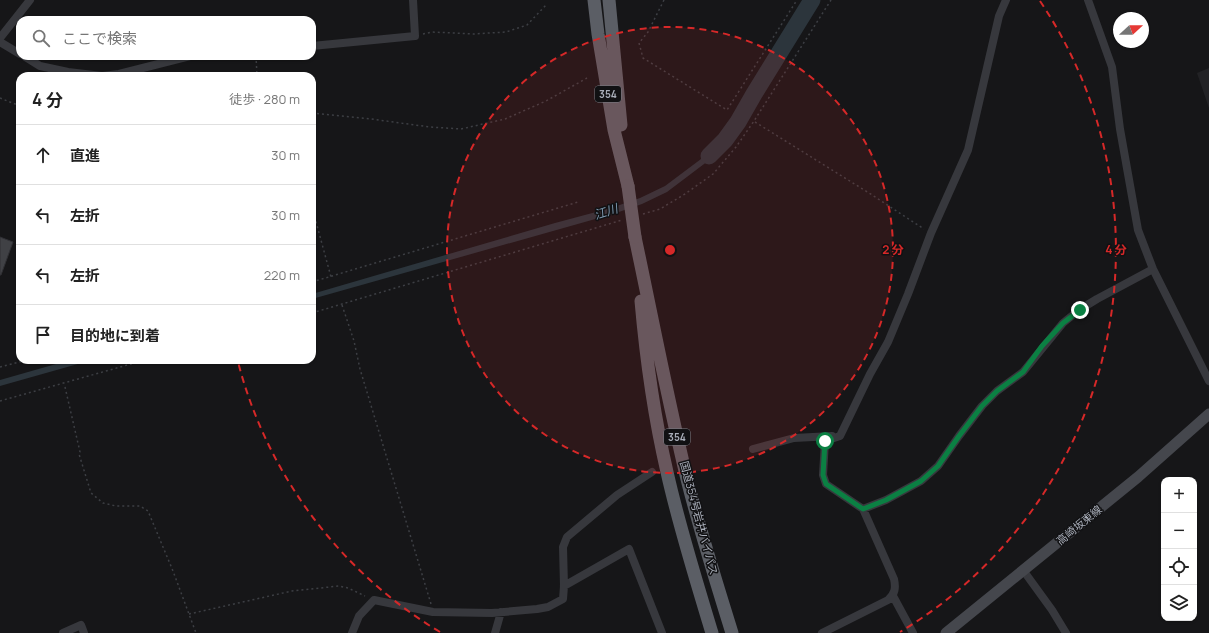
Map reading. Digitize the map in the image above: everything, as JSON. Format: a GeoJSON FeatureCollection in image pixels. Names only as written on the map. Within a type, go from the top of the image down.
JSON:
{"type":"FeatureCollection","features":[{"type":"Feature","properties":{"kind":"highway","name":"国道354号岩井バイパス"},"geometry":{"type":"LineString","coordinates":[[594,0],[598,34],[614,130],[628,186]]}},
{"type":"Feature","properties":{"kind":"highway","name":"国道354号岩井バイパス"},"geometry":{"type":"LineString","coordinates":[[609,0],[645,337],[661,443],[673,497],[712,633]]}},
{"type":"Feature","properties":{"kind":"highway","name":"国道354号岩井バイパス"},"geometry":{"type":"LineString","coordinates":[[635,237],[669,400],[687,477],[732,633]]}},
{"type":"Feature","properties":{"kind":"main road","name":"高崎坂東線"},"geometry":{"type":"LineString","coordinates":[[946,633],[1138,477],[1209,414]]}},
{"type":"Feature","properties":{"kind":"street"},"geometry":{"type":"LineString","coordinates":[[17,16],[30,0]]}},
{"type":"Feature","properties":{"kind":"street"},"geometry":{"type":"LineString","coordinates":[[316,46],[415,36],[413,0]]}},
{"type":"Feature","properties":{"kind":"street"},"geometry":{"type":"LineString","coordinates":[[822,633],[888,600],[893,596],[896,588],[894,579],[863,509],[826,484],[823,475],[825,441],[840,436],[870,374],[888,342],[908,294],[930,233],[968,150],[999,16],[1006,0]]}},
{"type":"Feature","properties":{"kind":"street"},"geometry":{"type":"LineString","coordinates":[[1088,0],[1112,67],[1120,129],[1138,230],[1153,269],[1209,381]]}},
{"type":"Feature","properties":{"kind":"street"},"geometry":{"type":"LineString","coordinates":[[0,38],[16,18]]}},
{"type":"Feature","properties":{"kind":"street"},"geometry":{"type":"LineString","coordinates":[[0,42],[16,52]]}},
{"type":"Feature","properties":{"kind":"street"},"geometry":{"type":"LineString","coordinates":[[30,60],[40,66],[68,72]]}},
{"type":"Feature","properties":{"kind":"street"},"geometry":{"type":"LineString","coordinates":[[127,72],[174,60]]}},
{"type":"Feature","properties":{"kind":"street"},"geometry":{"type":"LineString","coordinates":[[863,509],[886,500],[921,481],[938,466],[982,406],[997,391],[1023,372],[1042,346],[1063,323],[1080,310],[1153,269]]}},
{"type":"Feature","properties":{"kind":"street"},"geometry":{"type":"LineString","coordinates":[[753,449],[794,438],[840,436]]}},
{"type":"Feature","properties":{"kind":"street"},"geometry":{"type":"LineString","coordinates":[[352,633],[360,616],[374,600],[433,612],[452,613],[501,612],[537,609],[548,607],[563,599],[564,586],[562,547],[567,537],[617,495],[652,472]]}},
{"type":"Feature","properties":{"kind":"street"},"geometry":{"type":"LineString","coordinates":[[564,586],[629,549],[662,633]]}},
{"type":"Feature","properties":{"kind":"street"},"geometry":{"type":"LineString","coordinates":[[1023,570],[1048,604],[1066,633]]}},
{"type":"Feature","properties":{"kind":"street"},"geometry":{"type":"LineString","coordinates":[[893,596],[913,633]]}},
{"type":"Feature","properties":{"kind":"street"},"geometry":{"type":"LineString","coordinates":[[495,633],[501,612]]}},
{"type":"Feature","properties":{"kind":"street"},"geometry":{"type":"LineString","coordinates":[[63,633],[81,625],[84,633]]}},
{"type":"Feature","properties":{"kind":"path"},"geometry":{"type":"LineString","coordinates":[[664,0],[648,32],[639,43],[643,58],[727,110],[797,0]]}},
{"type":"Feature","properties":{"kind":"path"},"geometry":{"type":"LineString","coordinates":[[637,216],[660,209],[685,194],[713,174],[736,147],[754,121],[832,0]]}},
{"type":"Feature","properties":{"kind":"path"},"geometry":{"type":"LineString","coordinates":[[415,36],[432,32],[474,34],[506,32],[527,25],[547,4]]}},
{"type":"Feature","properties":{"kind":"path"},"geometry":{"type":"LineString","coordinates":[[256,60],[257,72]]}},
{"type":"Feature","properties":{"kind":"path"},"geometry":{"type":"LineString","coordinates":[[316,114],[461,129],[505,119],[546,101],[587,78]]}},
{"type":"Feature","properties":{"kind":"path"},"geometry":{"type":"LineString","coordinates":[[0,98],[16,104]]}},
{"type":"Feature","properties":{"kind":"path"},"geometry":{"type":"LineString","coordinates":[[754,121],[930,233]]}},
{"type":"Feature","properties":{"kind":"path"},"geometry":{"type":"LineString","coordinates":[[316,281],[578,202]]}},
{"type":"Feature","properties":{"kind":"path"},"geometry":{"type":"LineString","coordinates":[[316,312],[622,220]]}},
{"type":"Feature","properties":{"kind":"path"},"geometry":{"type":"LineString","coordinates":[[316,222],[331,277]]}},
{"type":"Feature","properties":{"kind":"path"},"geometry":{"type":"LineString","coordinates":[[342,305],[354,341],[360,369],[433,612]]}},
{"type":"Feature","properties":{"kind":"path"},"geometry":{"type":"LineString","coordinates":[[0,367],[16,363]]}},
{"type":"Feature","properties":{"kind":"path"},"geometry":{"type":"LineString","coordinates":[[0,401],[131,364]]}},
{"type":"Feature","properties":{"kind":"path"},"geometry":{"type":"LineString","coordinates":[[65,387],[80,452],[79,454],[91,493],[103,503],[116,506],[140,506],[148,511],[173,571],[196,633]]}},
{"type":"Feature","properties":{"kind":"path"},"geometry":{"type":"LineString","coordinates":[[189,614],[292,591],[339,586],[348,588],[374,600]]}},
{"type":"Feature","properties":{"kind":"shaded area"},"geometry":{"type":"Polygon","coordinates":[[[1209,68],[1209,108],[1197,73],[1209,68]]]}},
{"type":"Feature","properties":{"kind":"water"},"geometry":{"type":"Polygon","coordinates":[[[723,139],[727,144],[708,161],[667,192],[642,204],[613,214],[316,298],[316,293],[611,208],[640,198],[665,186],[705,156],[723,139]]]}},
{"type":"Feature","properties":{"kind":"water"},"geometry":{"type":"Polygon","coordinates":[[[56,364],[78,364],[0,386],[0,380],[56,364]]]}},
{"type":"Feature","properties":{"kind":"building"},"geometry":{"type":"Polygon","coordinates":[[[0,237],[13,242],[1,275],[0,275],[0,237]]]}},
{"type":"Feature","properties":{"kind":"waterway","name":"江川"},"geometry":{"type":"LineString","coordinates":[[709,156],[725,140],[738,122],[812,0]]}},
{"type":"Feature","properties":{"kind":"route"},"geometry":{"type":"LineString","coordinates":[[825,441],[823,475],[826,484],[863,509],[886,500],[921,481],[938,466],[982,406],[997,391],[1023,372],[1042,346],[1063,323],[1080,310]]}}]}
